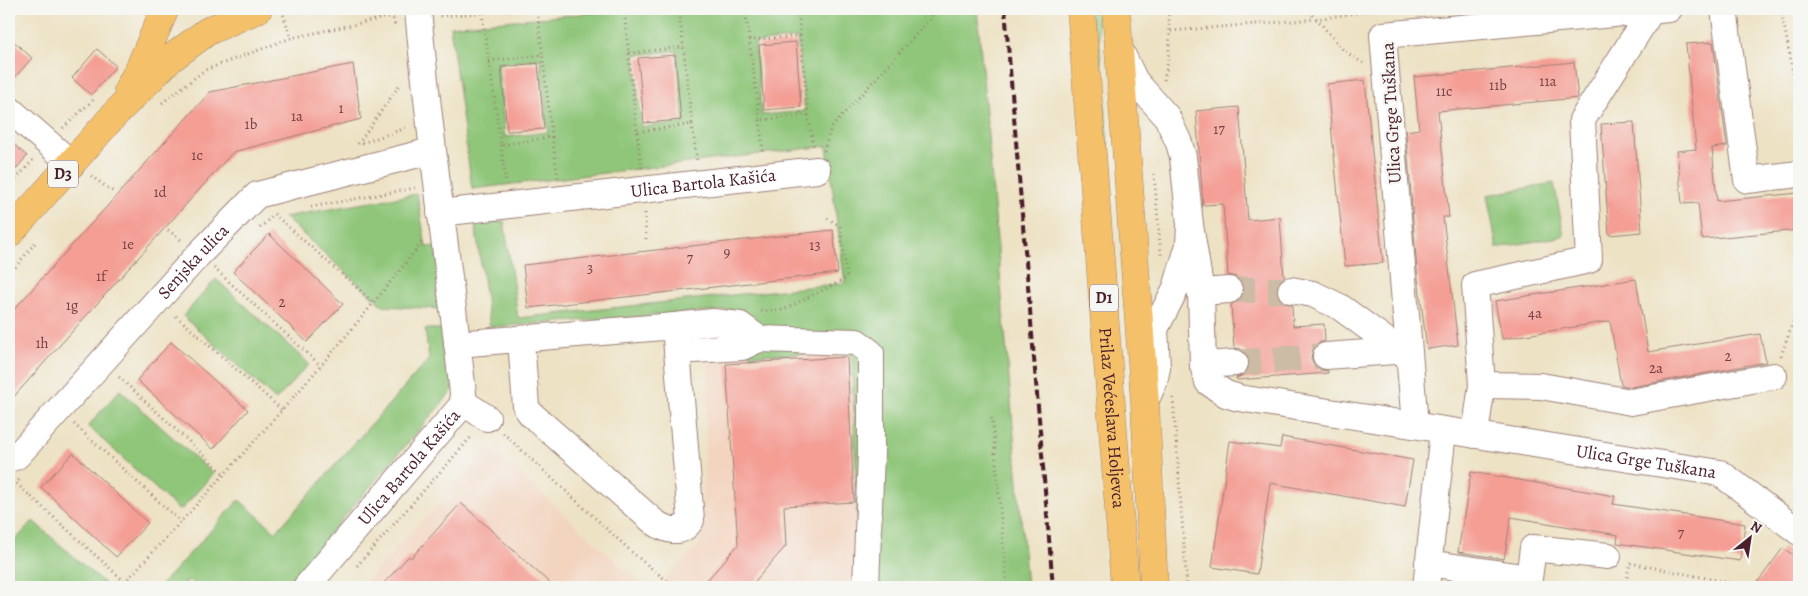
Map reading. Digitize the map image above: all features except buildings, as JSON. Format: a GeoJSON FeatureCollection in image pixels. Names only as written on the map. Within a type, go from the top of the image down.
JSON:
{"type":"FeatureCollection","features":[{"type":"Feature","properties":{"kind":"main road"},"geometry":{"type":"LineString","coordinates":[[106,106],[140,68],[165,9]]}},
{"type":"Feature","properties":{"kind":"main road","name":"D3"},"geometry":{"type":"LineString","coordinates":[[9,234],[86,173],[106,106],[208,31],[228,12],[258,9]]}},
{"type":"Feature","properties":{"kind":"main road","name":"Prilaz Većeslava Holjevca"},"geometry":{"type":"LineString","coordinates":[[1116,9],[1145,403],[1154,587]]}},
{"type":"Feature","properties":{"kind":"main road"},"geometry":{"type":"LineString","coordinates":[[1119,43],[1125,9]]}},
{"type":"Feature","properties":{"kind":"main road","name":"Prilaz Većeslava Holjevca"},"geometry":{"type":"LineString","coordinates":[[1081,11],[1125,587]]}},
{"type":"Feature","properties":{"kind":"street"},"geometry":{"type":"LineString","coordinates":[[1724,9],[1747,180],[1799,174]]}},
{"type":"Feature","properties":{"kind":"street","name":"Ulica Grge Tuškana"},"geometry":{"type":"LineString","coordinates":[[1415,425],[1404,350],[1383,35],[1660,10]]}},
{"type":"Feature","properties":{"kind":"street","name":"Ulica Grge Tuškana"},"geometry":{"type":"LineString","coordinates":[[1475,435],[1482,385],[1475,285],[1589,260],[1582,120],[1660,10]]}},
{"type":"Feature","properties":{"kind":"street","name":"Ulica Bartola Kašića"},"geometry":{"type":"LineString","coordinates":[[306,587],[464,403],[458,344],[431,151],[418,13]]}},
{"type":"Feature","properties":{"kind":"street"},"geometry":{"type":"LineString","coordinates":[[1119,43],[1135,81],[1167,117],[1179,144],[1183,157],[1190,224],[1189,245],[1176,288],[1155,329],[1157,368],[1154,382],[1145,403]]}},
{"type":"Feature","properties":{"kind":"street"},"geometry":{"type":"LineString","coordinates":[[9,110],[86,173]]}},
{"type":"Feature","properties":{"kind":"street","name":"Senjska ulica"},"geometry":{"type":"LineString","coordinates":[[15,468],[17,456],[209,267],[257,195],[431,151]]}},
{"type":"Feature","properties":{"kind":"street","name":"Ulica Bartola Kašića"},"geometry":{"type":"LineString","coordinates":[[440,213],[817,170]]}},
{"type":"Feature","properties":{"kind":"street","name":"Ulica Grge Tuškana"},"geometry":{"type":"LineString","coordinates":[[1190,224],[1201,292],[1203,365],[1208,382],[1226,394],[1239,398],[1444,431],[1720,473],[1799,532]]}},
{"type":"Feature","properties":{"kind":"street"},"geometry":{"type":"LineString","coordinates":[[1201,292],[1230,290]]}},
{"type":"Feature","properties":{"kind":"street"},"geometry":{"type":"LineString","coordinates":[[1291,290],[1313,294],[1340,307],[1404,350]]}},
{"type":"Feature","properties":{"kind":"street"},"geometry":{"type":"LineString","coordinates":[[458,344],[521,340],[676,339],[742,347],[759,339],[858,342],[871,354],[871,453],[866,587]]}},
{"type":"Feature","properties":{"kind":"street"},"geometry":{"type":"LineString","coordinates":[[521,340],[526,407],[531,414],[654,522],[666,530],[679,530],[688,525],[691,520],[676,339]]}},
{"type":"Feature","properties":{"kind":"street"},"geometry":{"type":"LineString","coordinates":[[1326,356],[1404,350]]}},
{"type":"Feature","properties":{"kind":"street"},"geometry":{"type":"LineString","coordinates":[[1203,365],[1235,363]]}},
{"type":"Feature","properties":{"kind":"street"},"geometry":{"type":"LineString","coordinates":[[1482,385],[1540,386],[1631,402],[1774,376]]}},
{"type":"Feature","properties":{"kind":"street"},"geometry":{"type":"LineString","coordinates":[[464,403],[487,418]]}},
{"type":"Feature","properties":{"kind":"street"},"geometry":{"type":"LineString","coordinates":[[1444,431],[1427,575],[1528,578],[1533,548],[1608,556]]}},
{"type":"Feature","properties":{"kind":"path"},"geometry":{"type":"LineString","coordinates":[[282,9],[291,38]]}},
{"type":"Feature","properties":{"kind":"path"},"geometry":{"type":"LineString","coordinates":[[458,9],[458,15]]}},
{"type":"Feature","properties":{"kind":"path"},"geometry":{"type":"LineString","coordinates":[[155,108],[205,70],[291,38],[392,16],[418,13],[458,15],[531,9]]}},
{"type":"Feature","properties":{"kind":"path"},"geometry":{"type":"LineString","coordinates":[[537,9],[561,198]]}},
{"type":"Feature","properties":{"kind":"path"},"geometry":{"type":"LineString","coordinates":[[624,9],[637,132],[692,124]]}},
{"type":"Feature","properties":{"kind":"path"},"geometry":{"type":"LineString","coordinates":[[679,9],[700,183]]}},
{"type":"Feature","properties":{"kind":"path"},"geometry":{"type":"LineString","coordinates":[[745,9],[760,120],[765,176]]}},
{"type":"Feature","properties":{"kind":"path"},"geometry":{"type":"LineString","coordinates":[[798,9],[808,115],[817,170]]}},
{"type":"Feature","properties":{"kind":"path"},"geometry":{"type":"LineString","coordinates":[[817,170],[831,128],[930,20],[935,9]]}},
{"type":"Feature","properties":{"kind":"path"},"geometry":{"type":"LineString","coordinates":[[1304,9],[1316,19],[1344,51],[1386,77]]}},
{"type":"Feature","properties":{"kind":"path"},"geometry":{"type":"LineString","coordinates":[[1171,31],[1316,19],[1383,9]]}},
{"type":"Feature","properties":{"kind":"path"},"geometry":{"type":"LineString","coordinates":[[1780,9],[1799,104]]}},
{"type":"Feature","properties":{"kind":"path"},"geometry":{"type":"LineString","coordinates":[[482,13],[509,205]]}},
{"type":"Feature","properties":{"kind":"path"},"geometry":{"type":"LineString","coordinates":[[749,40],[801,36]]}},
{"type":"Feature","properties":{"kind":"path"},"geometry":{"type":"LineString","coordinates":[[629,53],[684,47]]}},
{"type":"Feature","properties":{"kind":"path"},"geometry":{"type":"LineString","coordinates":[[489,61],[542,55]]}},
{"type":"Feature","properties":{"kind":"path"},"geometry":{"type":"LineString","coordinates":[[358,144],[403,80]]}},
{"type":"Feature","properties":{"kind":"path"},"geometry":{"type":"LineString","coordinates":[[9,187],[47,143],[106,106]]}},
{"type":"Feature","properties":{"kind":"path"},"geometry":{"type":"LineString","coordinates":[[760,120],[808,115]]}},
{"type":"Feature","properties":{"kind":"path"},"geometry":{"type":"LineString","coordinates":[[501,145],[552,137]]}},
{"type":"Feature","properties":{"kind":"path"},"geometry":{"type":"LineString","coordinates":[[86,173],[115,193]]}},
{"type":"Feature","properties":{"kind":"path"},"geometry":{"type":"LineString","coordinates":[[302,209],[424,186]]}},
{"type":"Feature","properties":{"kind":"path"},"geometry":{"type":"LineString","coordinates":[[255,233],[274,214],[284,212]]}},
{"type":"Feature","properties":{"kind":"path"},"geometry":{"type":"LineString","coordinates":[[274,214],[374,303]]}},
{"type":"Feature","properties":{"kind":"path"},"geometry":{"type":"LineString","coordinates":[[783,310],[847,278],[840,226],[824,216]]}},
{"type":"Feature","properties":{"kind":"path"},"geometry":{"type":"LineString","coordinates":[[168,230],[321,366]]}},
{"type":"Feature","properties":{"kind":"path"},"geometry":{"type":"LineString","coordinates":[[9,275],[40,237]]}},
{"type":"Feature","properties":{"kind":"path"},"geometry":{"type":"LineString","coordinates":[[126,582],[321,366],[424,239]]}},
{"type":"Feature","properties":{"kind":"path"},"geometry":{"type":"LineString","coordinates":[[209,267],[223,264]]}},
{"type":"Feature","properties":{"kind":"path"},"geometry":{"type":"LineString","coordinates":[[1774,376],[1799,306]]}},
{"type":"Feature","properties":{"kind":"path"},"geometry":{"type":"LineString","coordinates":[[169,322],[182,309]]}},
{"type":"Feature","properties":{"kind":"path"},"geometry":{"type":"LineString","coordinates":[[176,316],[282,410]]}},
{"type":"Feature","properties":{"kind":"path"},"geometry":{"type":"LineString","coordinates":[[112,384],[125,370]]}},
{"type":"Feature","properties":{"kind":"path"},"geometry":{"type":"LineString","coordinates":[[119,377],[224,474]]}},
{"type":"Feature","properties":{"kind":"path"},"geometry":{"type":"LineString","coordinates":[[67,430],[80,416]]}},
{"type":"Feature","properties":{"kind":"path"},"geometry":{"type":"LineString","coordinates":[[351,572],[487,418],[634,554],[671,584],[669,587]]}},
{"type":"Feature","properties":{"kind":"path"},"geometry":{"type":"LineString","coordinates":[[992,418],[1007,587]]}},
{"type":"Feature","properties":{"kind":"path"},"geometry":{"type":"LineString","coordinates":[[73,423],[181,522]]}},
{"type":"Feature","properties":{"kind":"path"},"geometry":{"type":"LineString","coordinates":[[15,468],[16,483],[126,582],[127,587]]}},
{"type":"Feature","properties":{"kind":"path"},"geometry":{"type":"LineString","coordinates":[[1625,587],[1630,563],[1732,583]]}},
{"type":"Feature","properties":{"kind":"shaded area"},"geometry":{"type":"Polygon","coordinates":[[[710,353],[860,355],[878,587],[658,587],[700,544],[710,353]]]}},
{"type":"Feature","properties":{"kind":"shaded area"},"geometry":{"type":"Polygon","coordinates":[[[490,447],[643,586],[361,587],[490,447]]]}},
{"type":"Feature","properties":{"kind":"green space"},"geometry":{"type":"Polygon","coordinates":[[[636,9],[977,9],[1027,587],[854,587],[859,578],[852,352],[750,355],[743,309],[490,327],[475,224],[504,221],[518,318],[845,283],[827,146],[472,189],[450,26],[636,9]],[[797,38],[755,43],[762,115],[805,111],[797,38]],[[677,51],[635,55],[641,127],[684,123],[677,51]],[[540,59],[498,64],[505,137],[548,132],[540,59]]]}},
{"type":"Feature","properties":{"kind":"green space"},"geometry":{"type":"Polygon","coordinates":[[[1090,9],[1097,9],[1111,182],[1110,188],[1107,189],[1090,9]]]}},
{"type":"Feature","properties":{"kind":"green space"},"geometry":{"type":"Polygon","coordinates":[[[1554,183],[1564,236],[1497,248],[1487,195],[1554,183]]]}},
{"type":"Feature","properties":{"kind":"green space"},"geometry":{"type":"Polygon","coordinates":[[[417,194],[426,247],[435,246],[446,309],[383,306],[284,217],[417,194]]]}},
{"type":"Feature","properties":{"kind":"green space"},"geometry":{"type":"Polygon","coordinates":[[[216,279],[309,364],[276,400],[183,316],[216,279]]]}},
{"type":"Feature","properties":{"kind":"green space"},"geometry":{"type":"Polygon","coordinates":[[[425,329],[447,329],[453,390],[284,587],[198,587],[189,580],[181,587],[159,587],[239,500],[276,532],[429,359],[425,329]]]}},
{"type":"Feature","properties":{"kind":"green space"},"geometry":{"type":"Polygon","coordinates":[[[120,390],[213,474],[180,511],[88,426],[120,390]]]}},
{"type":"Feature","properties":{"kind":"green space"},"geometry":{"type":"Polygon","coordinates":[[[33,521],[107,586],[135,587],[9,587],[9,547],[33,521]]]}},
{"type":"Feature","properties":{"kind":"tunnel"},"geometry":{"type":"LineString","coordinates":[[1229,290],[1291,290]]}},
{"type":"Feature","properties":{"kind":"tunnel"},"geometry":{"type":"LineString","coordinates":[[1235,363],[1326,356]]}},
{"type":"Feature","properties":{"kind":"railway"},"geometry":{"type":"LineString","coordinates":[[1005,9],[1053,587]]}}]}
